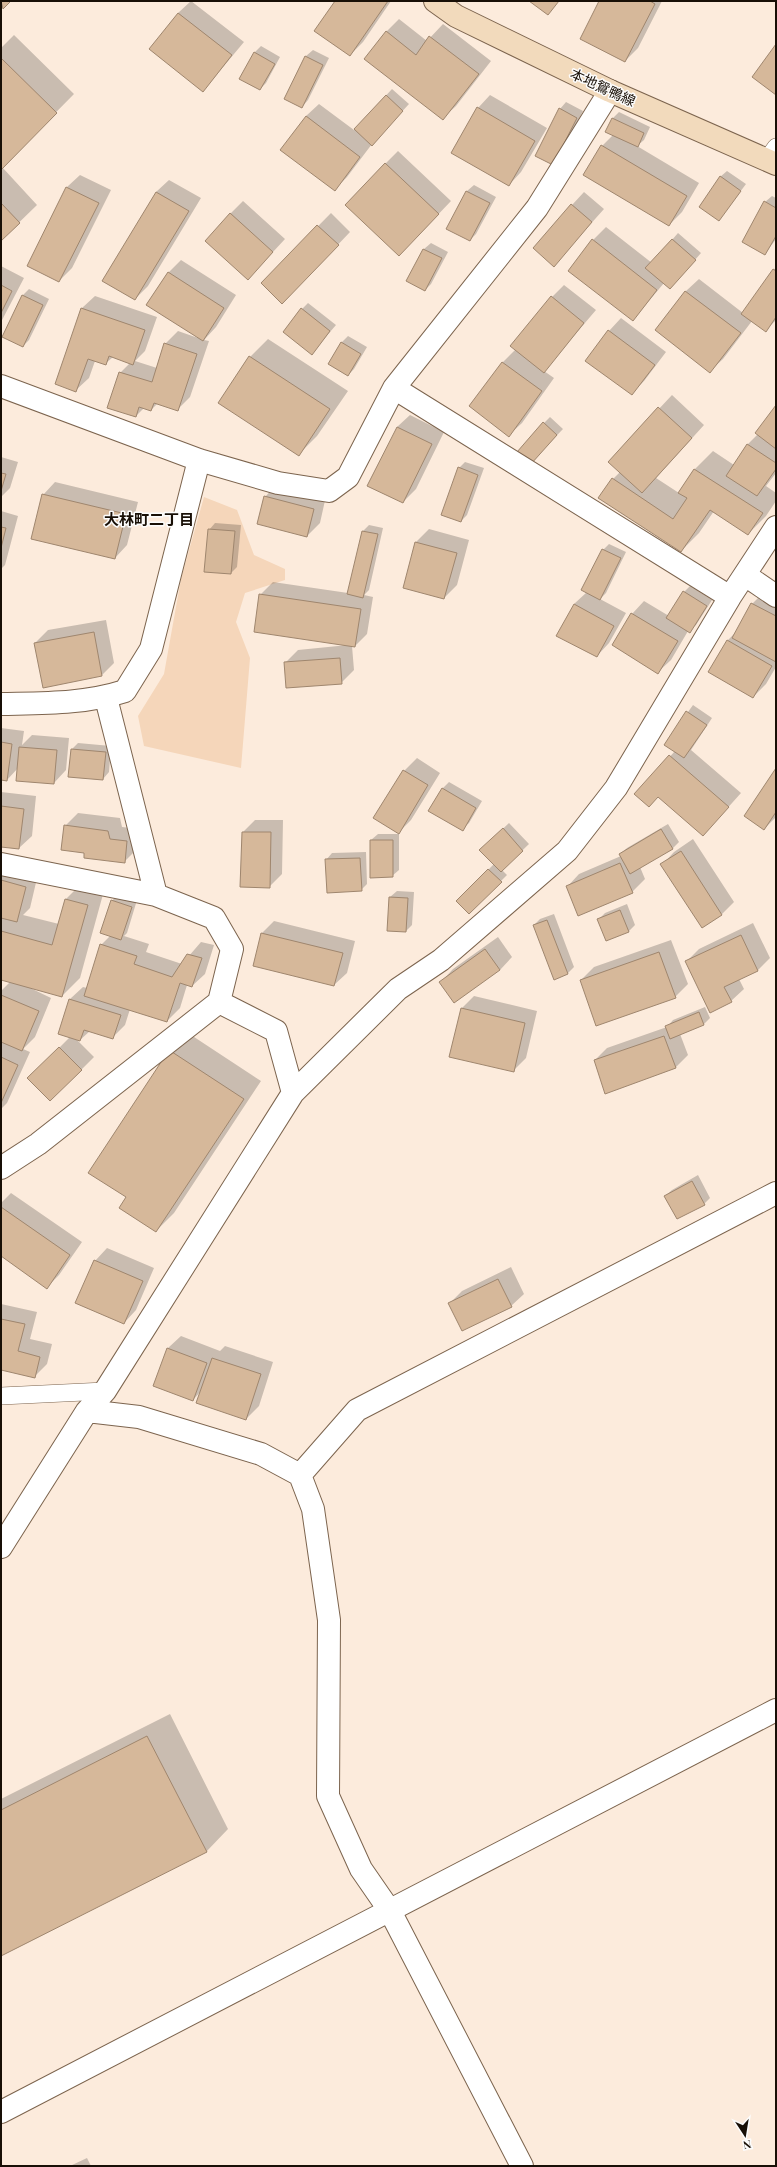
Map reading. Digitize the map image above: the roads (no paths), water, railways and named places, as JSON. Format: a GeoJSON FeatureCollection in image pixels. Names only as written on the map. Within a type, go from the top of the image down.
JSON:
{"type":"FeatureCollection","features":[{"type":"Feature","properties":{"kind":"main road","name":"本地鴛鴨線"},"geometry":{"type":"LineString","coordinates":[[435,1],[456,16],[610,91],[773,157]]}},
{"type":"Feature","properties":{"kind":"street"},"geometry":{"type":"LineString","coordinates":[[1,386],[199,460],[278,483],[329,491],[348,477],[394,388],[537,208],[610,91]]}},
{"type":"Feature","properties":{"kind":"street"},"geometry":{"type":"LineString","coordinates":[[394,388],[730,597]]}},
{"type":"Feature","properties":{"kind":"street"},"geometry":{"type":"LineString","coordinates":[[1,704],[75,702],[106,698],[125,691],[151,649],[199,460]]}},
{"type":"Feature","properties":{"kind":"street"},"geometry":{"type":"LineString","coordinates":[[1,1547],[86,1410],[104,1391],[293,1093],[398,989],[441,960],[567,851],[616,788],[730,597],[776,527]]}},
{"type":"Feature","properties":{"kind":"street"},"geometry":{"type":"LineString","coordinates":[[745,575],[776,596]]}},
{"type":"Feature","properties":{"kind":"street"},"geometry":{"type":"LineString","coordinates":[[106,698],[156,895]]}},
{"type":"Feature","properties":{"kind":"street"},"geometry":{"type":"LineString","coordinates":[[1,864],[156,895],[214,918],[232,949],[219,1002],[38,1144],[1,1168]]}},
{"type":"Feature","properties":{"kind":"street"},"geometry":{"type":"LineString","coordinates":[[219,1002],[276,1031],[293,1093]]}},
{"type":"Feature","properties":{"kind":"street"},"geometry":{"type":"LineString","coordinates":[[300,1475],[357,1410],[776,1193]]}},
{"type":"Feature","properties":{"kind":"street"},"geometry":{"type":"LineString","coordinates":[[86,1410],[139,1417],[261,1454],[300,1475],[313,1509],[329,1620],[328,1796],[361,1869],[390,1911],[522,2166]]}},
{"type":"Feature","properties":{"kind":"street"},"geometry":{"type":"LineString","coordinates":[[1,2112],[776,1710]]}},
{"type":"Feature","properties":{"kind":"lane"},"geometry":{"type":"LineString","coordinates":[[1,1396],[104,1391]]}},
{"type":"Feature","properties":{"kind":"district","name":"大林町二丁目"},"geometry":{"type":"Point","coordinates":[149,519]}}]}
